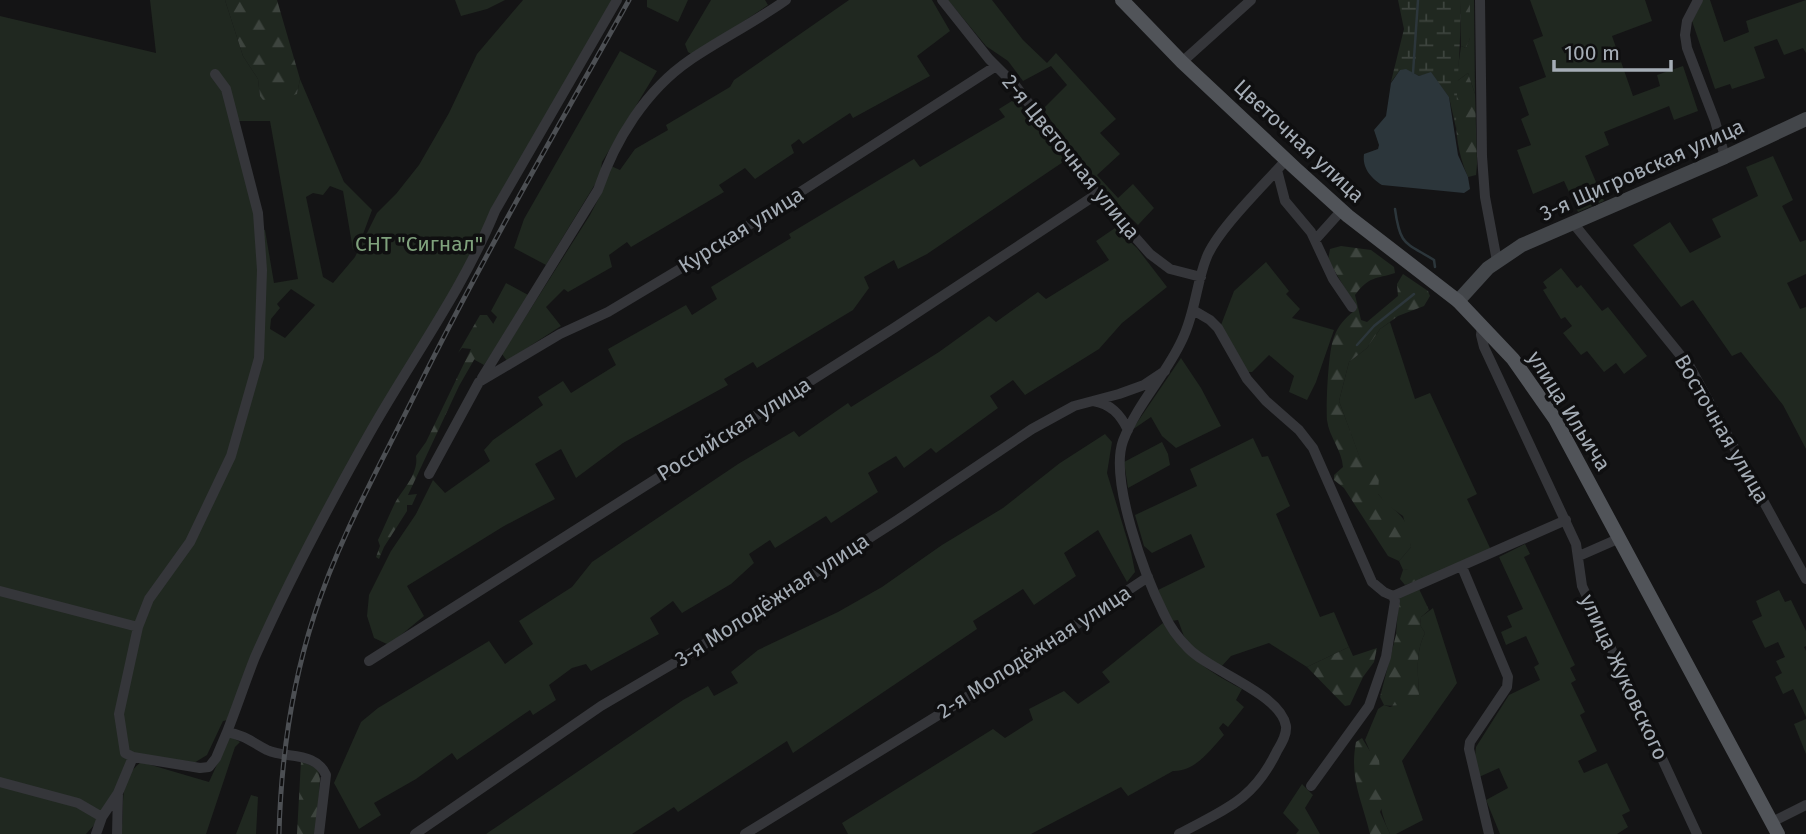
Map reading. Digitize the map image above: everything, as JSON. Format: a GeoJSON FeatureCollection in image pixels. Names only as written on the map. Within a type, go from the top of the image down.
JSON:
{"type":"FeatureCollection","features":[{"type":"Feature","properties":{"kind":"main road","name":"Цветочная улица"},"geometry":{"type":"LineString","coordinates":[[1122,0],[1282,165],[1458,301]]}},
{"type":"Feature","properties":{"kind":"main road","name":"улица Ильича"},"geometry":{"type":"LineString","coordinates":[[1458,301],[1482,324],[1535,388],[1620,538],[1775,828]]}},
{"type":"Feature","properties":{"kind":"street"},"geometry":{"type":"LineString","coordinates":[[215,74],[226,89],[258,213],[262,270],[259,358],[230,456],[190,542],[149,599],[138,627],[119,714],[125,753],[133,757],[200,768],[209,767],[216,758],[256,655],[328,510],[483,240],[495,211],[617,0]]}},
{"type":"Feature","properties":{"kind":"street"},"geometry":{"type":"LineString","coordinates":[[429,474],[480,382],[598,190],[608,160],[656,89],[689,61],[786,0]]}},
{"type":"Feature","properties":{"kind":"street","name":"2-я Цветочная улица"},"geometry":{"type":"LineString","coordinates":[[942,0],[1015,85],[1097,194],[1150,254],[1170,269],[1201,278]]}},
{"type":"Feature","properties":{"kind":"street"},"geometry":{"type":"LineString","coordinates":[[1182,62],[1251,0]]}},
{"type":"Feature","properties":{"kind":"street"},"geometry":{"type":"LineString","coordinates":[[1458,301],[1497,261],[1485,197],[1482,156],[1480,0]]}},
{"type":"Feature","properties":{"kind":"street"},"geometry":{"type":"LineString","coordinates":[[1698,0],[1687,21],[1687,48],[1715,121],[1725,157]]}},
{"type":"Feature","properties":{"kind":"street","name":"Курская улица"},"geometry":{"type":"LineString","coordinates":[[480,382],[560,334],[608,312],[690,263],[996,66]]}},
{"type":"Feature","properties":{"kind":"street","name":"3-я Щигровская улица"},"geometry":{"type":"LineString","coordinates":[[1497,261],[1522,246],[1806,119]]}},
{"type":"Feature","properties":{"kind":"street"},"geometry":{"type":"LineString","coordinates":[[1282,165],[1285,201],[1315,240],[1333,279],[1352,307]]}},
{"type":"Feature","properties":{"kind":"street"},"geometry":{"type":"LineString","coordinates":[[1201,278],[1206,258],[1217,239],[1282,165]]}},
{"type":"Feature","properties":{"kind":"street","name":"Российская улица"},"geometry":{"type":"LineString","coordinates":[[369,662],[894,328],[1097,194]]}},
{"type":"Feature","properties":{"kind":"street"},"geometry":{"type":"LineString","coordinates":[[1315,240],[1342,211]]}},
{"type":"Feature","properties":{"kind":"street","name":"Восточная улица"},"geometry":{"type":"LineString","coordinates":[[1573,223],[1690,367],[1806,579]]}},
{"type":"Feature","properties":{"kind":"street","name":"2-я Молодёжная улица"},"geometry":{"type":"LineString","coordinates":[[745,834],[958,703],[1148,577],[1121,481],[1119,456],[1128,430],[1183,339],[1201,278]]}},
{"type":"Feature","properties":{"kind":"street"},"geometry":{"type":"LineString","coordinates":[[1193,310],[1218,328],[1247,379],[1266,401],[1299,430],[1322,466],[1332,495],[1372,582],[1384,592],[1393,596],[1566,520]]}},
{"type":"Feature","properties":{"kind":"street","name":"улица Жуковского"},"geometry":{"type":"LineString","coordinates":[[1482,324],[1484,347],[1566,520],[1579,556],[1582,586],[1696,834]]}},
{"type":"Feature","properties":{"kind":"street","name":"3-я Молодёжная улица"},"geometry":{"type":"LineString","coordinates":[[415,834],[601,706],[686,656],[889,526],[1032,429],[1073,406],[1144,385],[1166,370]]}},
{"type":"Feature","properties":{"kind":"street"},"geometry":{"type":"LineString","coordinates":[[1089,400],[1105,403],[1121,416],[1128,430]]}},
{"type":"Feature","properties":{"kind":"street"},"geometry":{"type":"LineString","coordinates":[[1579,556],[1620,538]]}},
{"type":"Feature","properties":{"kind":"street"},"geometry":{"type":"LineString","coordinates":[[1462,567],[1508,677],[1507,687],[1470,743],[1469,749],[1489,834]]}},
{"type":"Feature","properties":{"kind":"street"},"geometry":{"type":"LineString","coordinates":[[1148,577],[1164,615],[1191,652],[1269,701],[1286,727],[1271,764],[1241,801],[1179,834]]}},
{"type":"Feature","properties":{"kind":"street"},"geometry":{"type":"LineString","coordinates":[[0,591],[138,627]]}},
{"type":"Feature","properties":{"kind":"street"},"geometry":{"type":"LineString","coordinates":[[1311,786],[1369,706],[1386,657],[1394,615],[1393,596]]}},
{"type":"Feature","properties":{"kind":"street"},"geometry":{"type":"LineString","coordinates":[[227,732],[245,736],[268,751],[310,759],[323,769],[326,775],[319,834]]}},
{"type":"Feature","properties":{"kind":"street"},"geometry":{"type":"LineString","coordinates":[[96,834],[133,757]]}},
{"type":"Feature","properties":{"kind":"street"},"geometry":{"type":"LineString","coordinates":[[0,782],[78,803],[102,817]]}},
{"type":"Feature","properties":{"kind":"street"},"geometry":{"type":"LineString","coordinates":[[117,834],[118,793]]}},
{"type":"Feature","properties":{"kind":"street"},"geometry":{"type":"LineString","coordinates":[[1775,828],[1806,805]]}},
{"type":"Feature","properties":{"kind":"green space","name":"СНТ \"Сигнал\""},"geometry":{"type":"Polygon","coordinates":[[[150,0],[225,0],[243,56],[258,79],[260,96],[297,94],[300,79],[344,182],[372,210],[362,237],[353,250],[343,191],[330,186],[323,195],[313,193],[306,197],[323,277],[333,283],[355,257],[377,213],[419,165],[449,113],[477,54],[523,0],[614,0],[482,237],[354,456],[228,720],[223,721],[207,755],[194,763],[131,753],[107,806],[86,834],[0,834],[0,16],[156,53],[150,0]],[[239,121],[258,228],[265,230],[274,283],[298,279],[270,121],[239,121]],[[291,289],[277,304],[280,308],[271,319],[270,329],[285,338],[315,305],[291,289]]]}},
{"type":"Feature","properties":{"kind":"green space"},"geometry":{"type":"Polygon","coordinates":[[[225,0],[277,0],[300,79],[297,94],[273,102],[263,100],[258,79],[243,56],[225,0]]]}},
{"type":"Feature","properties":{"kind":"green space"},"geometry":{"type":"Polygon","coordinates":[[[455,0],[505,0],[487,9],[461,16],[455,0]]]}},
{"type":"Feature","properties":{"kind":"green space"},"geometry":{"type":"Polygon","coordinates":[[[647,0],[688,0],[678,22],[647,7],[647,0]]]}},
{"type":"Feature","properties":{"kind":"green space"},"geometry":{"type":"Polygon","coordinates":[[[711,0],[765,0],[768,5],[693,55],[688,52],[685,44],[711,0]]]}},
{"type":"Feature","properties":{"kind":"green space"},"geometry":{"type":"Polygon","coordinates":[[[849,0],[932,0],[950,31],[917,56],[930,76],[853,118],[850,113],[803,144],[799,139],[791,145],[794,153],[755,179],[745,168],[719,185],[724,192],[631,247],[627,242],[609,255],[612,267],[568,292],[564,289],[546,307],[561,326],[507,361],[502,354],[590,215],[611,166],[620,170],[635,149],[668,130],[666,125],[730,87],[734,80],[849,0]]]}},
{"type":"Feature","properties":{"kind":"green space"},"geometry":{"type":"Polygon","coordinates":[[[948,0],[992,0],[1023,40],[1047,63],[1056,53],[1116,119],[1100,133],[1120,154],[1097,175],[1118,198],[1133,184],[1154,208],[1138,225],[1087,170],[1043,109],[1067,85],[1051,66],[1023,81],[1008,61],[986,46],[948,0]]]}},
{"type":"Feature","properties":{"kind":"green space"},"geometry":{"type":"Polygon","coordinates":[[[1398,0],[1460,0],[1456,128],[1449,97],[1431,73],[1419,76],[1400,70],[1391,82],[1386,102],[1404,29],[1398,0]]]}},
{"type":"Feature","properties":{"kind":"green space"},"geometry":{"type":"Polygon","coordinates":[[[1460,0],[1470,0],[1470,38],[1466,48],[1461,46],[1460,0]]]}},
{"type":"Feature","properties":{"kind":"green space"},"geometry":{"type":"Polygon","coordinates":[[[1470,0],[1474,0],[1475,94],[1468,73],[1456,82],[1461,46],[1466,48],[1470,38],[1470,0]]]}},
{"type":"Feature","properties":{"kind":"green space"},"geometry":{"type":"Polygon","coordinates":[[[1530,0],[1645,0],[1652,21],[1612,36],[1633,96],[1660,86],[1657,75],[1683,66],[1698,111],[1674,120],[1669,106],[1604,132],[1609,145],[1585,156],[1604,201],[1578,212],[1564,181],[1533,194],[1517,150],[1531,145],[1521,119],[1529,115],[1519,87],[1546,77],[1533,40],[1543,36],[1530,0]]]}},
{"type":"Feature","properties":{"kind":"green space"},"geometry":{"type":"Polygon","coordinates":[[[1703,0],[1710,0],[1724,42],[1749,32],[1746,21],[1806,0],[1806,53],[1803,48],[1784,55],[1777,39],[1754,47],[1765,78],[1732,89],[1730,84],[1715,89],[1692,21],[1703,0]]]}},
{"type":"Feature","properties":{"kind":"green space"},"geometry":{"type":"Polygon","coordinates":[[[620,51],[657,71],[602,162],[600,176],[546,265],[514,248],[524,219],[620,51]]]}},
{"type":"Feature","properties":{"kind":"green space"},"geometry":{"type":"Polygon","coordinates":[[[1468,73],[1475,94],[1477,164],[1476,175],[1468,177],[1456,130],[1456,82],[1468,73]]]}},
{"type":"Feature","properties":{"kind":"green space"},"geometry":{"type":"Polygon","coordinates":[[[1015,99],[1066,160],[927,254],[898,269],[894,260],[864,277],[869,288],[853,310],[757,368],[753,362],[724,379],[728,385],[623,443],[576,478],[561,449],[535,464],[555,499],[504,526],[407,586],[424,616],[389,645],[374,638],[367,616],[369,595],[391,551],[416,514],[433,480],[445,493],[490,461],[484,450],[493,440],[543,405],[538,397],[563,381],[571,393],[616,365],[608,349],[686,305],[692,315],[717,299],[711,287],[791,238],[789,234],[914,159],[920,167],[1005,117],[999,109],[1015,99]]]}},
{"type":"Feature","properties":{"kind":"green space"},"geometry":{"type":"Polygon","coordinates":[[[1773,156],[1793,200],[1782,206],[1800,242],[1806,240],[1806,274],[1787,283],[1800,309],[1806,307],[1806,449],[1783,405],[1741,352],[1732,356],[1693,300],[1681,307],[1633,245],[1670,222],[1690,253],[1721,237],[1712,219],[1758,196],[1746,167],[1773,156]]]}},
{"type":"Feature","properties":{"kind":"green space"},"geometry":{"type":"Polygon","coordinates":[[[1115,228],[1137,248],[1167,287],[1122,323],[1099,349],[1025,395],[1013,380],[990,396],[998,408],[936,453],[931,448],[904,468],[896,456],[868,473],[878,492],[831,523],[826,516],[775,548],[770,540],[749,554],[754,563],[731,584],[682,613],[673,601],[650,618],[659,634],[591,671],[586,664],[572,668],[549,685],[556,700],[533,715],[530,710],[457,760],[452,753],[416,779],[374,803],[381,815],[359,829],[334,783],[361,722],[378,708],[489,641],[505,664],[533,644],[519,621],[572,587],[592,562],[738,464],[794,431],[799,437],[848,403],[851,407],[939,352],[989,316],[996,322],[1038,292],[1046,299],[1109,260],[1096,241],[1115,228]]]}},
{"type":"Feature","properties":{"kind":"green space"},"geometry":{"type":"Polygon","coordinates":[[[1341,246],[1371,250],[1394,267],[1395,273],[1369,281],[1355,295],[1361,320],[1367,322],[1398,296],[1397,284],[1403,274],[1428,291],[1430,296],[1424,306],[1398,316],[1380,329],[1367,348],[1349,362],[1339,401],[1363,466],[1372,468],[1379,476],[1378,494],[1405,521],[1411,547],[1399,561],[1388,556],[1344,488],[1334,480],[1334,475],[1343,467],[1327,420],[1330,354],[1338,329],[1354,311],[1352,300],[1328,260],[1330,249],[1341,246]]]}},
{"type":"Feature","properties":{"kind":"green space"},"geometry":{"type":"Polygon","coordinates":[[[1266,262],[1289,291],[1286,294],[1300,309],[1292,318],[1334,330],[1307,400],[1289,392],[1294,376],[1269,355],[1252,372],[1247,372],[1221,325],[1234,291],[1266,262]]]}},
{"type":"Feature","properties":{"kind":"green space"},"geometry":{"type":"Polygon","coordinates":[[[1561,268],[1577,288],[1581,285],[1602,311],[1608,307],[1647,356],[1624,374],[1616,363],[1604,372],[1587,351],[1581,355],[1563,333],[1572,326],[1565,317],[1561,319],[1543,290],[1547,288],[1543,282],[1561,268]]]}},
{"type":"Feature","properties":{"kind":"green space"},"geometry":{"type":"Polygon","coordinates":[[[506,283],[530,296],[484,365],[473,359],[497,317],[491,311],[506,283]]]}},
{"type":"Feature","properties":{"kind":"green space"},"geometry":{"type":"Polygon","coordinates":[[[480,315],[487,315],[494,325],[459,386],[408,495],[417,494],[412,505],[407,505],[407,511],[379,559],[376,557],[380,546],[378,540],[395,503],[413,475],[416,456],[426,442],[471,349],[462,348],[458,353],[480,315]]]}},
{"type":"Feature","properties":{"kind":"green space"},"geometry":{"type":"Polygon","coordinates":[[[1390,322],[1415,399],[1430,393],[1477,494],[1467,499],[1491,550],[1424,578],[1415,569],[1403,570],[1399,561],[1411,547],[1403,516],[1387,505],[1378,494],[1363,467],[1339,401],[1349,362],[1367,348],[1380,329],[1390,322]]]}},
{"type":"Feature","properties":{"kind":"green space"},"geometry":{"type":"Polygon","coordinates":[[[1181,358],[1221,426],[1176,448],[1162,436],[1151,417],[1132,430],[1181,358]]]}},
{"type":"Feature","properties":{"kind":"green space"},"geometry":{"type":"Polygon","coordinates":[[[1105,434],[1112,442],[1107,473],[1135,572],[1127,582],[1098,530],[1064,553],[1076,576],[1034,605],[1023,589],[973,621],[977,629],[793,753],[787,741],[678,812],[674,807],[632,834],[486,834],[683,700],[708,686],[714,696],[738,683],[731,672],[758,650],[838,612],[882,587],[942,545],[1003,508],[1060,463],[1105,434]]]}},
{"type":"Feature","properties":{"kind":"green space"},"geometry":{"type":"Polygon","coordinates":[[[1253,438],[1262,457],[1268,456],[1290,506],[1276,514],[1320,617],[1334,612],[1349,647],[1307,667],[1269,643],[1231,656],[1221,667],[1186,642],[1178,620],[1171,621],[1158,590],[1205,567],[1191,534],[1152,553],[1144,546],[1135,515],[1197,486],[1190,469],[1253,438]]]}},
{"type":"Feature","properties":{"kind":"green space"},"geometry":{"type":"Polygon","coordinates":[[[1162,442],[1170,465],[1128,488],[1124,462],[1162,442]]]}},
{"type":"Feature","properties":{"kind":"green space"},"geometry":{"type":"Polygon","coordinates":[[[1525,544],[1530,554],[1524,557],[1575,665],[1570,668],[1576,680],[1571,683],[1585,712],[1580,715],[1597,751],[1578,761],[1584,773],[1607,763],[1630,811],[1622,815],[1628,827],[1617,834],[1500,834],[1486,800],[1508,788],[1499,768],[1479,777],[1476,747],[1509,695],[1540,680],[1534,667],[1539,664],[1526,636],[1506,645],[1501,632],[1512,627],[1507,616],[1523,609],[1499,557],[1525,544]]]}},
{"type":"Feature","properties":{"kind":"green space"},"geometry":{"type":"Polygon","coordinates":[[[1415,568],[1424,578],[1405,585],[1400,579],[1403,570],[1415,568]]]}},
{"type":"Feature","properties":{"kind":"green space"},"geometry":{"type":"Polygon","coordinates":[[[1419,589],[1429,610],[1421,617],[1420,625],[1425,633],[1418,656],[1419,695],[1402,704],[1384,705],[1380,697],[1396,635],[1399,597],[1419,589]]]}},
{"type":"Feature","properties":{"kind":"green space"},"geometry":{"type":"Polygon","coordinates":[[[1779,590],[1785,602],[1791,600],[1806,631],[1806,717],[1793,689],[1783,694],[1775,677],[1782,673],[1776,661],[1785,657],[1778,642],[1765,648],[1752,621],[1762,616],[1756,601],[1779,590]]]}},
{"type":"Feature","properties":{"kind":"green space"},"geometry":{"type":"Polygon","coordinates":[[[1433,608],[1457,683],[1402,761],[1423,820],[1396,834],[1390,834],[1381,810],[1373,763],[1365,740],[1378,709],[1419,695],[1418,656],[1425,633],[1420,625],[1421,617],[1433,608]]]}},
{"type":"Feature","properties":{"kind":"green space"},"geometry":{"type":"Polygon","coordinates":[[[1163,623],[1198,662],[1242,689],[1236,700],[1244,707],[1228,727],[1223,723],[1219,728],[1224,735],[1195,764],[1173,771],[1128,796],[1121,787],[1031,834],[848,834],[842,823],[993,729],[1005,738],[1033,720],[1029,709],[1064,691],[1078,704],[1110,682],[1102,672],[1163,623]]]}},
{"type":"Feature","properties":{"kind":"green space"},"geometry":{"type":"Polygon","coordinates":[[[1349,647],[1353,656],[1377,648],[1374,662],[1363,677],[1350,705],[1345,706],[1307,667],[1349,647]]]}},
{"type":"Feature","properties":{"kind":"green space"},"geometry":{"type":"Polygon","coordinates":[[[1806,719],[1806,754],[1794,724],[1806,719]]]}},
{"type":"Feature","properties":{"kind":"green space"},"geometry":{"type":"Polygon","coordinates":[[[230,736],[240,742],[235,747],[206,834],[121,834],[125,786],[133,769],[141,762],[209,782],[230,736]]]}},
{"type":"Feature","properties":{"kind":"green space"},"geometry":{"type":"Polygon","coordinates":[[[1362,738],[1379,760],[1383,805],[1380,812],[1390,834],[1370,834],[1357,789],[1354,767],[1356,742],[1362,738]]]}},
{"type":"Feature","properties":{"kind":"green space"},"geometry":{"type":"Polygon","coordinates":[[[301,761],[318,769],[320,779],[316,834],[297,834],[301,761]]]}},
{"type":"Feature","properties":{"kind":"green space"},"geometry":{"type":"Polygon","coordinates":[[[1302,784],[1313,795],[1305,808],[1320,834],[1296,834],[1299,830],[1283,813],[1302,784]]]}},
{"type":"Feature","properties":{"kind":"green space"},"geometry":{"type":"Polygon","coordinates":[[[251,795],[258,797],[256,834],[236,834],[251,795]]]}},
{"type":"Feature","properties":{"kind":"shaded area"},"geometry":{"type":"Polygon","coordinates":[[[1406,69],[1419,76],[1431,72],[1449,97],[1458,155],[1468,177],[1470,189],[1464,193],[1382,185],[1366,168],[1364,154],[1378,149],[1374,130],[1386,116],[1391,83],[1400,70],[1406,69]]]}},
{"type":"Feature","properties":{"kind":"waterway"},"geometry":{"type":"LineString","coordinates":[[1413,73],[1418,0]]}},
{"type":"Feature","properties":{"kind":"waterway"},"geometry":{"type":"LineString","coordinates":[[1395,209],[1402,237],[1410,246],[1434,260],[1435,267]]}},
{"type":"Feature","properties":{"kind":"waterway"},"geometry":{"type":"LineString","coordinates":[[1357,345],[1374,326],[1414,294]]}},
{"type":"Feature","properties":{"kind":"railway"},"geometry":{"type":"LineString","coordinates":[[279,834],[285,751],[299,669],[324,587],[348,529],[468,291],[629,0]]}}]}
